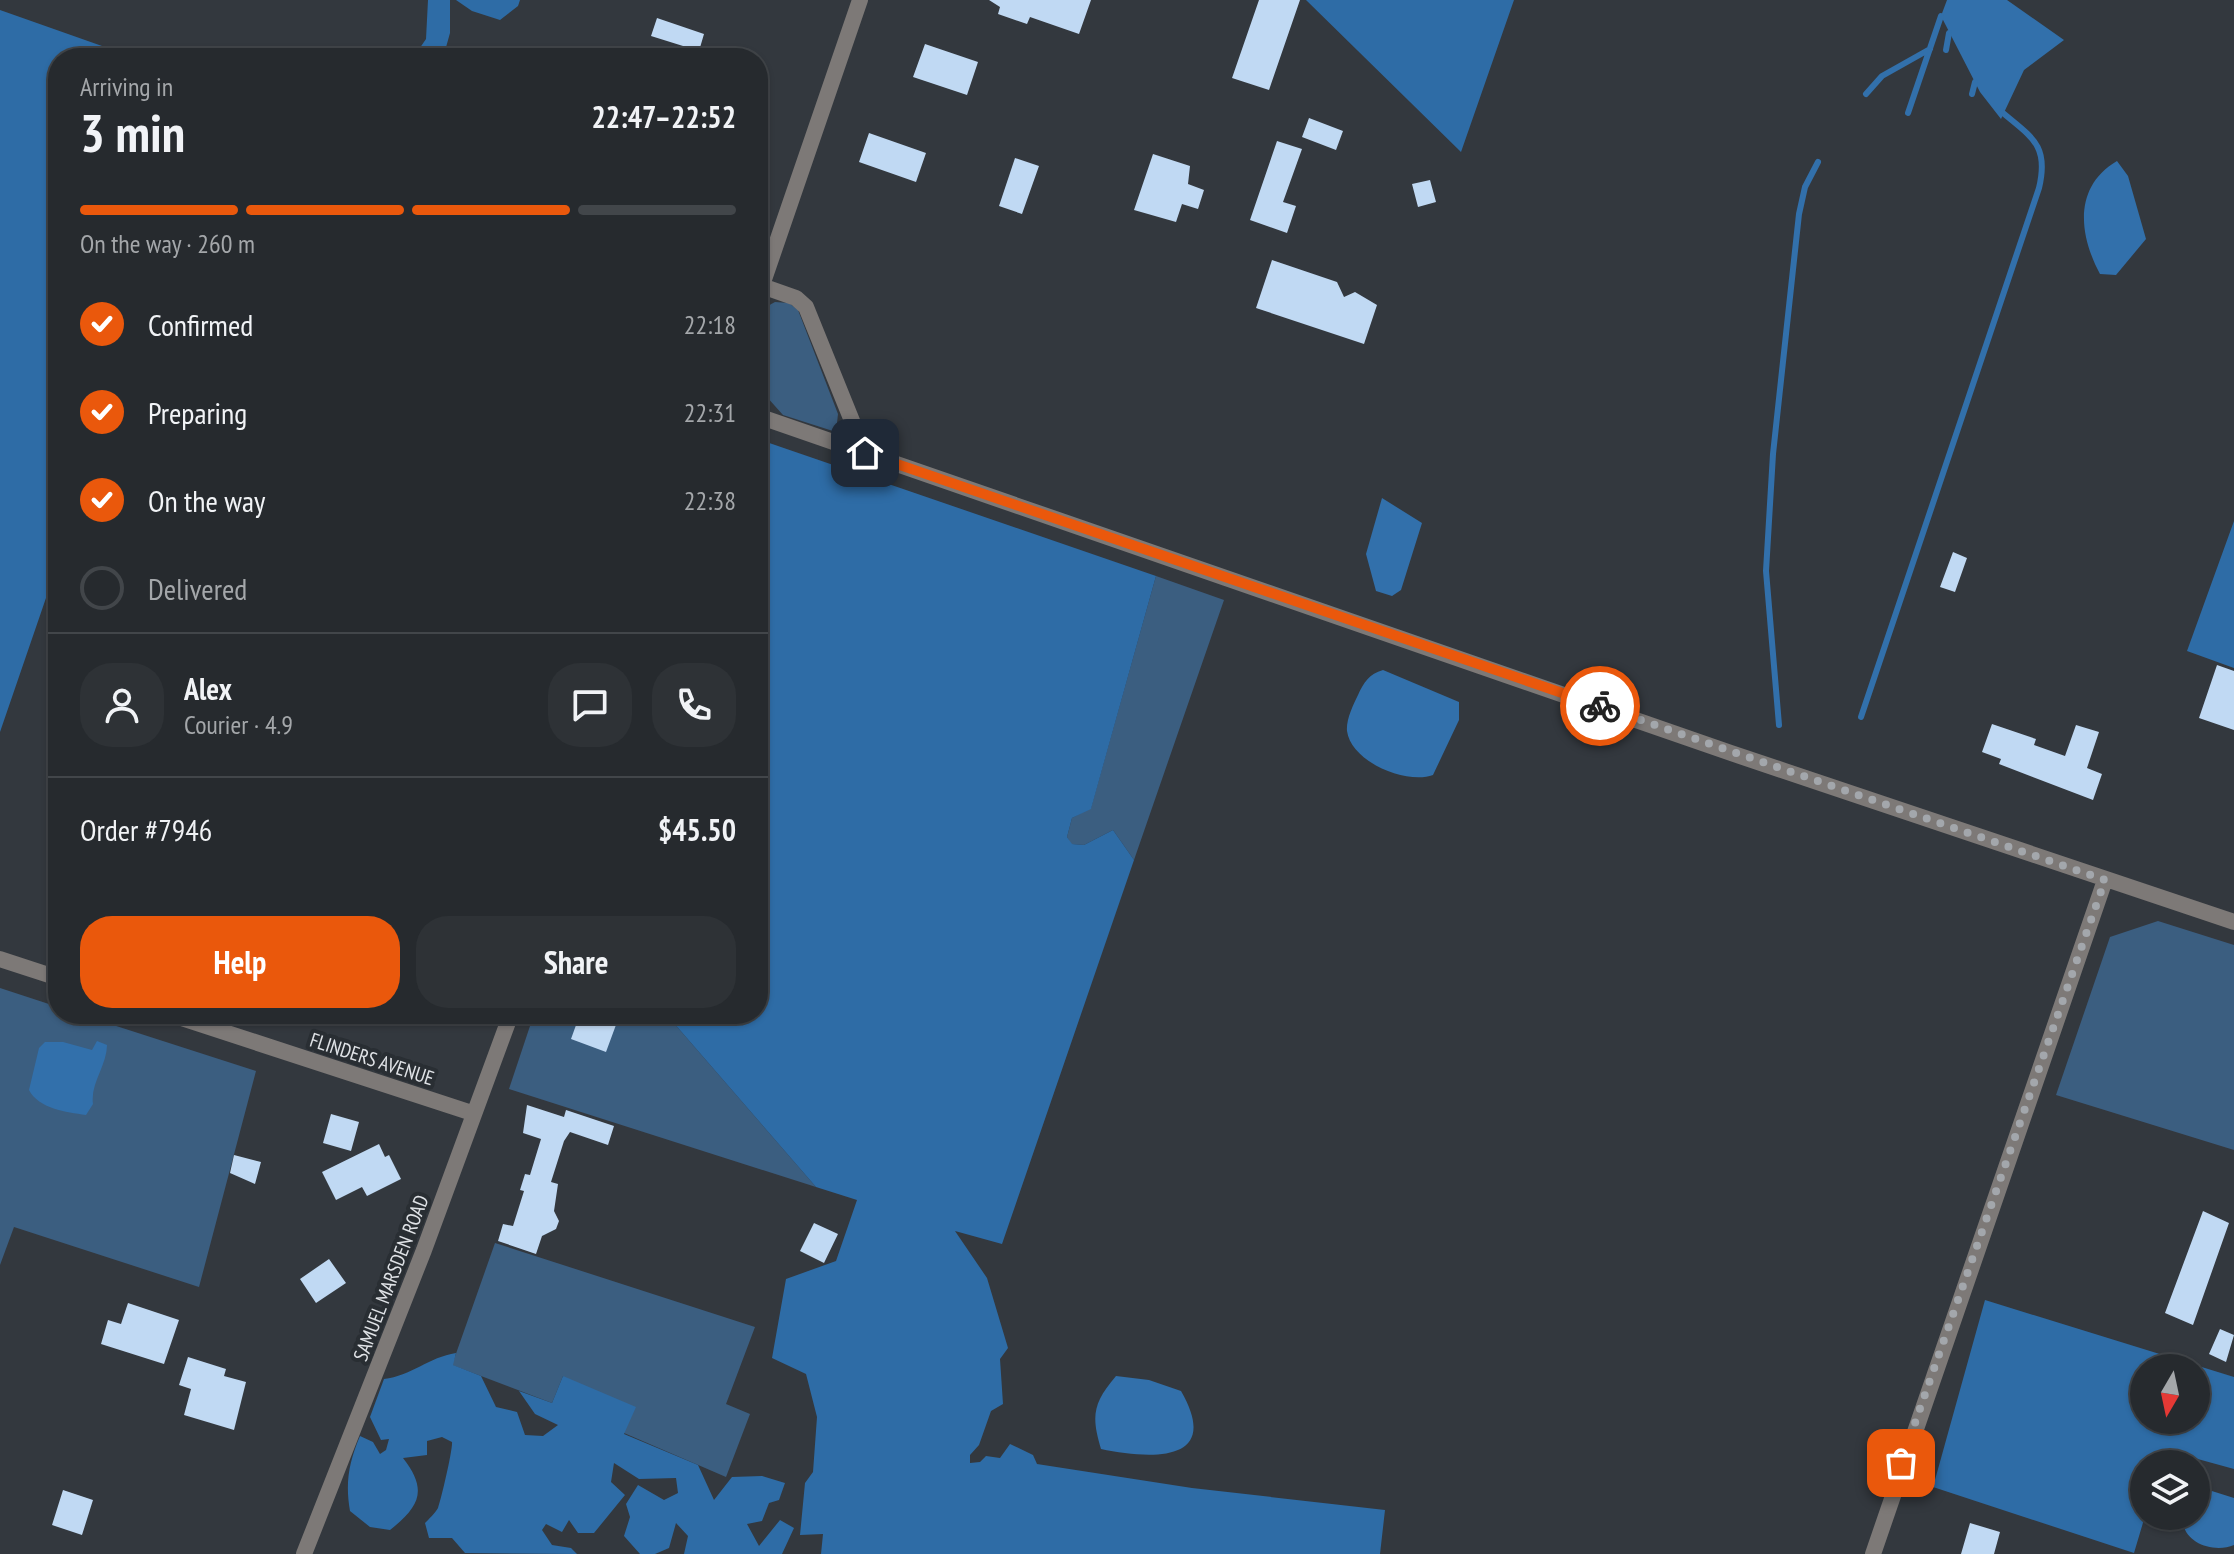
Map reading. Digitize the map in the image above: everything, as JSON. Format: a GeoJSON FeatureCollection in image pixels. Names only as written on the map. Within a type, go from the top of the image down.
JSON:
{"type":"FeatureCollection","features":[{"type":"Feature","properties":{"kind":"street"},"geometry":{"type":"LineString","coordinates":[[768,268],[860,0]]}},
{"type":"Feature","properties":{"kind":"street"},"geometry":{"type":"LineString","coordinates":[[768,293],[796,298],[806,307],[865,453]]}},
{"type":"Feature","properties":{"kind":"street"},"geometry":{"type":"LineString","coordinates":[[768,419],[1731,753],[2234,922]]}},
{"type":"Feature","properties":{"kind":"street"},"geometry":{"type":"LineString","coordinates":[[1873,1554],[2105,880]]}},
{"type":"Feature","properties":{"kind":"street"},"geometry":{"type":"LineString","coordinates":[[0,959],[48,975]]}},
{"type":"Feature","properties":{"kind":"street","name":"FLINDERS AVENUE"},"geometry":{"type":"LineString","coordinates":[[200,1024],[472,1113]]}},
{"type":"Feature","properties":{"kind":"street","name":"SAMUEL MARSDEN ROAD"},"geometry":{"type":"LineString","coordinates":[[304,1554],[424,1250],[507,1024]]}},
{"type":"Feature","properties":{"kind":"shaded area"},"geometry":{"type":"Polygon","coordinates":[[[428,0],[450,0],[450,33],[446,48],[420,48],[426,39],[428,0]]]}},
{"type":"Feature","properties":{"kind":"shaded area"},"geometry":{"type":"Polygon","coordinates":[[[456,0],[520,0],[518,6],[500,20],[472,11],[456,0]]]}},
{"type":"Feature","properties":{"kind":"shaded area"},"geometry":{"type":"Polygon","coordinates":[[[1306,0],[1514,0],[1461,152],[1306,0]]]}},
{"type":"Feature","properties":{"kind":"shaded area"},"geometry":{"type":"Polygon","coordinates":[[[1947,0],[2007,0],[2064,40],[2024,70],[2001,119],[1980,92],[1941,16],[1947,0]]]}},
{"type":"Feature","properties":{"kind":"shaded area"},"geometry":{"type":"Polygon","coordinates":[[[0,10],[108,48],[48,48],[48,592],[0,732],[0,10]]]}},
{"type":"Feature","properties":{"kind":"shaded area"},"geometry":{"type":"Polygon","coordinates":[[[2117,161],[2128,176],[2146,239],[2116,275],[2100,274],[2088,244],[2084,213],[2093,184],[2117,161]]]}},
{"type":"Feature","properties":{"kind":"shaded area"},"geometry":{"type":"Polygon","coordinates":[[[775,302],[789,303],[798,310],[838,414],[836,432],[783,415],[768,398],[768,307],[775,302]]]}},
{"type":"Feature","properties":{"kind":"shaded area"},"geometry":{"type":"Polygon","coordinates":[[[768,442],[1156,576],[1091,809],[1072,818],[1067,837],[1072,844],[1084,845],[1113,830],[1134,860],[1002,1244],[955,1231],[987,1278],[1008,1348],[1000,1359],[1003,1404],[991,1411],[979,1445],[970,1455],[970,1463],[980,1462],[986,1456],[1000,1458],[1010,1444],[1033,1455],[1037,1464],[1192,1488],[1385,1510],[1380,1554],[821,1554],[823,1534],[800,1535],[805,1483],[813,1472],[817,1417],[806,1374],[772,1358],[786,1279],[836,1261],[857,1200],[816,1187],[675,1024],[768,1024],[768,442]]]}},
{"type":"Feature","properties":{"kind":"shaded area"},"geometry":{"type":"Polygon","coordinates":[[[1382,498],[1422,523],[1401,590],[1392,596],[1376,591],[1366,554],[1382,498]]]}},
{"type":"Feature","properties":{"kind":"shaded area"},"geometry":{"type":"Polygon","coordinates":[[[2234,521],[2234,668],[2187,651],[2234,521]]]}},
{"type":"Feature","properties":{"kind":"shaded area"},"geometry":{"type":"Polygon","coordinates":[[[1156,576],[1224,600],[1134,860],[1113,830],[1084,845],[1071,844],[1067,837],[1072,818],[1091,808],[1156,576]]]}},
{"type":"Feature","properties":{"kind":"shaded area"},"geometry":{"type":"Polygon","coordinates":[[[1383,670],[1459,702],[1459,720],[1433,775],[1409,777],[1395,774],[1369,761],[1351,742],[1347,727],[1354,703],[1368,679],[1383,670]]]}},
{"type":"Feature","properties":{"kind":"shaded area"},"geometry":{"type":"Polygon","coordinates":[[[2158,921],[2234,945],[2234,1150],[2056,1095],[2110,937],[2158,921]]]}},
{"type":"Feature","properties":{"kind":"shaded area"},"geometry":{"type":"Polygon","coordinates":[[[0,988],[48,1004],[48,1024],[110,1024],[256,1071],[199,1287],[14,1227],[0,1265],[0,988]]]}},
{"type":"Feature","properties":{"kind":"shaded area"},"geometry":{"type":"Polygon","coordinates":[[[531,1024],[675,1024],[816,1187],[509,1089],[531,1024]]]}},
{"type":"Feature","properties":{"kind":"shaded area"},"geometry":{"type":"Polygon","coordinates":[[[97,1041],[107,1045],[106,1052],[94,1089],[93,1104],[86,1115],[39,1102],[29,1090],[39,1048],[45,1042],[63,1042],[92,1050],[97,1041]]]}},
{"type":"Feature","properties":{"kind":"shaded area"},"geometry":{"type":"Polygon","coordinates":[[[495,1243],[755,1327],[726,1404],[750,1414],[726,1477],[624,1433],[563,1376],[552,1403],[452,1365],[495,1243]]]}},
{"type":"Feature","properties":{"kind":"shaded area"},"geometry":{"type":"Polygon","coordinates":[[[1985,1300],[2160,1354],[2130,1354],[2130,1434],[2210,1434],[2210,1370],[2234,1377],[2234,1469],[2210,1462],[2210,1450],[2130,1450],[2130,1530],[2141,1530],[2134,1553],[1933,1487],[1985,1300]]]}},
{"type":"Feature","properties":{"kind":"shaded area"},"geometry":{"type":"Polygon","coordinates":[[[456,1353],[453,1365],[481,1376],[496,1407],[517,1412],[525,1435],[543,1436],[558,1425],[535,1414],[519,1391],[552,1403],[563,1376],[636,1407],[624,1434],[698,1465],[714,1500],[732,1477],[762,1476],[785,1483],[779,1500],[769,1503],[762,1521],[747,1524],[759,1546],[780,1520],[794,1528],[782,1554],[684,1554],[688,1536],[676,1523],[669,1548],[655,1554],[640,1554],[624,1536],[630,1517],[626,1504],[638,1485],[664,1500],[678,1493],[676,1478],[639,1479],[614,1463],[611,1482],[625,1495],[594,1533],[578,1533],[569,1520],[562,1532],[546,1524],[542,1530],[552,1545],[571,1548],[577,1554],[465,1553],[452,1538],[429,1538],[425,1523],[438,1508],[449,1464],[452,1442],[442,1437],[427,1441],[427,1455],[403,1458],[416,1479],[418,1489],[414,1505],[408,1513],[390,1530],[370,1527],[350,1511],[348,1482],[360,1436],[373,1442],[380,1454],[386,1450],[389,1439],[381,1440],[370,1417],[384,1379],[456,1353]]]}},
{"type":"Feature","properties":{"kind":"shaded area"},"geometry":{"type":"Polygon","coordinates":[[[1116,1376],[1149,1380],[1181,1391],[1192,1415],[1193,1432],[1187,1444],[1175,1451],[1159,1454],[1101,1449],[1096,1410],[1116,1376]]]}},
{"type":"Feature","properties":{"kind":"shaded area"},"geometry":{"type":"Polygon","coordinates":[[[2210,1490],[2234,1498],[2234,1545],[2208,1547],[2186,1530],[2210,1530],[2210,1490]]]}},
{"type":"Feature","properties":{"kind":"building"},"geometry":{"type":"Polygon","coordinates":[[[989,0],[1091,0],[1079,34],[1030,17],[1027,24],[998,14],[1000,7],[989,0]]]}},
{"type":"Feature","properties":{"kind":"building"},"geometry":{"type":"Polygon","coordinates":[[[1259,0],[1300,0],[1269,90],[1232,78],[1259,0]]]}},
{"type":"Feature","properties":{"kind":"building"},"geometry":{"type":"Polygon","coordinates":[[[657,18],[704,34],[700,48],[689,48],[651,36],[657,18]]]}},
{"type":"Feature","properties":{"kind":"building"},"geometry":{"type":"Polygon","coordinates":[[[925,44],[978,62],[967,95],[913,77],[925,44]]]}},
{"type":"Feature","properties":{"kind":"building"},"geometry":{"type":"Polygon","coordinates":[[[1309,118],[1343,131],[1336,150],[1302,137],[1309,118]]]}},
{"type":"Feature","properties":{"kind":"building"},"geometry":{"type":"Polygon","coordinates":[[[869,133],[926,153],[916,182],[859,162],[869,133]]]}},
{"type":"Feature","properties":{"kind":"building"},"geometry":{"type":"Polygon","coordinates":[[[1277,141],[1302,149],[1283,202],[1296,206],[1287,233],[1250,220],[1277,141]]]}},
{"type":"Feature","properties":{"kind":"building"},"geometry":{"type":"Polygon","coordinates":[[[1153,154],[1190,166],[1188,184],[1204,190],[1198,209],[1182,204],[1176,222],[1134,210],[1153,154]]]}},
{"type":"Feature","properties":{"kind":"building"},"geometry":{"type":"Polygon","coordinates":[[[1015,158],[1039,166],[1022,214],[999,206],[1015,158]]]}},
{"type":"Feature","properties":{"kind":"building"},"geometry":{"type":"Polygon","coordinates":[[[1430,180],[1436,202],[1418,207],[1412,184],[1430,180]]]}},
{"type":"Feature","properties":{"kind":"building"},"geometry":{"type":"Polygon","coordinates":[[[1272,260],[1337,282],[1344,297],[1355,292],[1377,305],[1364,344],[1256,308],[1272,260]]]}},
{"type":"Feature","properties":{"kind":"building"},"geometry":{"type":"Polygon","coordinates":[[[1953,552],[1967,558],[1955,592],[1940,587],[1953,552]]]}},
{"type":"Feature","properties":{"kind":"building"},"geometry":{"type":"Polygon","coordinates":[[[2217,665],[2234,671],[2234,730],[2199,718],[2217,665]]]}},
{"type":"Feature","properties":{"kind":"building"},"geometry":{"type":"Polygon","coordinates":[[[1992,724],[2036,739],[2034,745],[2065,756],[2076,725],[2099,732],[2087,768],[2102,774],[2093,800],[1999,764],[2001,759],[1982,752],[1992,724]]]}},
{"type":"Feature","properties":{"kind":"building"},"geometry":{"type":"Polygon","coordinates":[[[576,1024],[616,1024],[606,1052],[571,1039],[576,1024]]]}},
{"type":"Feature","properties":{"kind":"building"},"geometry":{"type":"Polygon","coordinates":[[[527,1105],[564,1117],[566,1110],[614,1126],[608,1145],[570,1132],[564,1141],[551,1182],[558,1184],[554,1211],[559,1221],[556,1229],[542,1236],[536,1254],[498,1241],[503,1224],[513,1226],[524,1191],[520,1190],[525,1174],[530,1175],[541,1139],[523,1133],[527,1105]]]}},
{"type":"Feature","properties":{"kind":"building"},"geometry":{"type":"Polygon","coordinates":[[[331,1114],[359,1122],[351,1151],[323,1143],[331,1114]]]}},
{"type":"Feature","properties":{"kind":"building"},"geometry":{"type":"Polygon","coordinates":[[[379,1144],[385,1157],[389,1155],[401,1179],[367,1196],[362,1187],[336,1200],[322,1172],[379,1144]]]}},
{"type":"Feature","properties":{"kind":"building"},"geometry":{"type":"Polygon","coordinates":[[[234,1155],[261,1162],[255,1184],[230,1173],[234,1155]]]}},
{"type":"Feature","properties":{"kind":"building"},"geometry":{"type":"Polygon","coordinates":[[[2203,1211],[2229,1223],[2193,1325],[2165,1313],[2203,1211]]]}},
{"type":"Feature","properties":{"kind":"building"},"geometry":{"type":"Polygon","coordinates":[[[814,1223],[838,1234],[824,1263],[800,1251],[814,1223]]]}},
{"type":"Feature","properties":{"kind":"building"},"geometry":{"type":"Polygon","coordinates":[[[329,1259],[346,1283],[316,1303],[300,1279],[329,1259]]]}},
{"type":"Feature","properties":{"kind":"building"},"geometry":{"type":"Polygon","coordinates":[[[128,1303],[179,1320],[164,1364],[101,1344],[108,1320],[121,1324],[128,1303]]]}},
{"type":"Feature","properties":{"kind":"building"},"geometry":{"type":"Polygon","coordinates":[[[2220,1329],[2234,1335],[2226,1362],[2209,1354],[2220,1329]]]}},
{"type":"Feature","properties":{"kind":"building"},"geometry":{"type":"Polygon","coordinates":[[[188,1357],[226,1369],[224,1376],[246,1382],[234,1430],[184,1415],[191,1389],[179,1385],[188,1357]]]}},
{"type":"Feature","properties":{"kind":"building"},"geometry":{"type":"Polygon","coordinates":[[[63,1490],[93,1500],[82,1535],[52,1525],[63,1490]]]}},
{"type":"Feature","properties":{"kind":"building"},"geometry":{"type":"Polygon","coordinates":[[[1970,1523],[2000,1532],[1994,1554],[1961,1554],[1970,1523]]]}},
{"type":"Feature","properties":{"kind":"waterway"},"geometry":{"type":"LineString","coordinates":[[1908,113],[1941,16]]}},
{"type":"Feature","properties":{"kind":"waterway"},"geometry":{"type":"LineString","coordinates":[[1946,50],[1949,33]]}},
{"type":"Feature","properties":{"kind":"waterway"},"geometry":{"type":"LineString","coordinates":[[1866,94],[1882,76],[1930,49]]}},
{"type":"Feature","properties":{"kind":"waterway"},"geometry":{"type":"LineString","coordinates":[[1972,94],[1975,82]]}},
{"type":"Feature","properties":{"kind":"waterway"},"geometry":{"type":"LineString","coordinates":[[1861,717],[2039,188],[2042,174],[2040,152],[2023,129],[2003,113]]}},
{"type":"Feature","properties":{"kind":"waterway"},"geometry":{"type":"LineString","coordinates":[[1779,725],[1766,571],[1773,454],[1799,214],[1805,187],[1818,162]]}},
{"type":"Feature","properties":{"kind":"way so far"},"geometry":{"type":"LineString","coordinates":[[1600,706],[2105,880],[1901,1463]]}},
{"type":"Feature","properties":{"kind":"route"},"geometry":{"type":"LineString","coordinates":[[865,453],[1600,706]]}}]}
